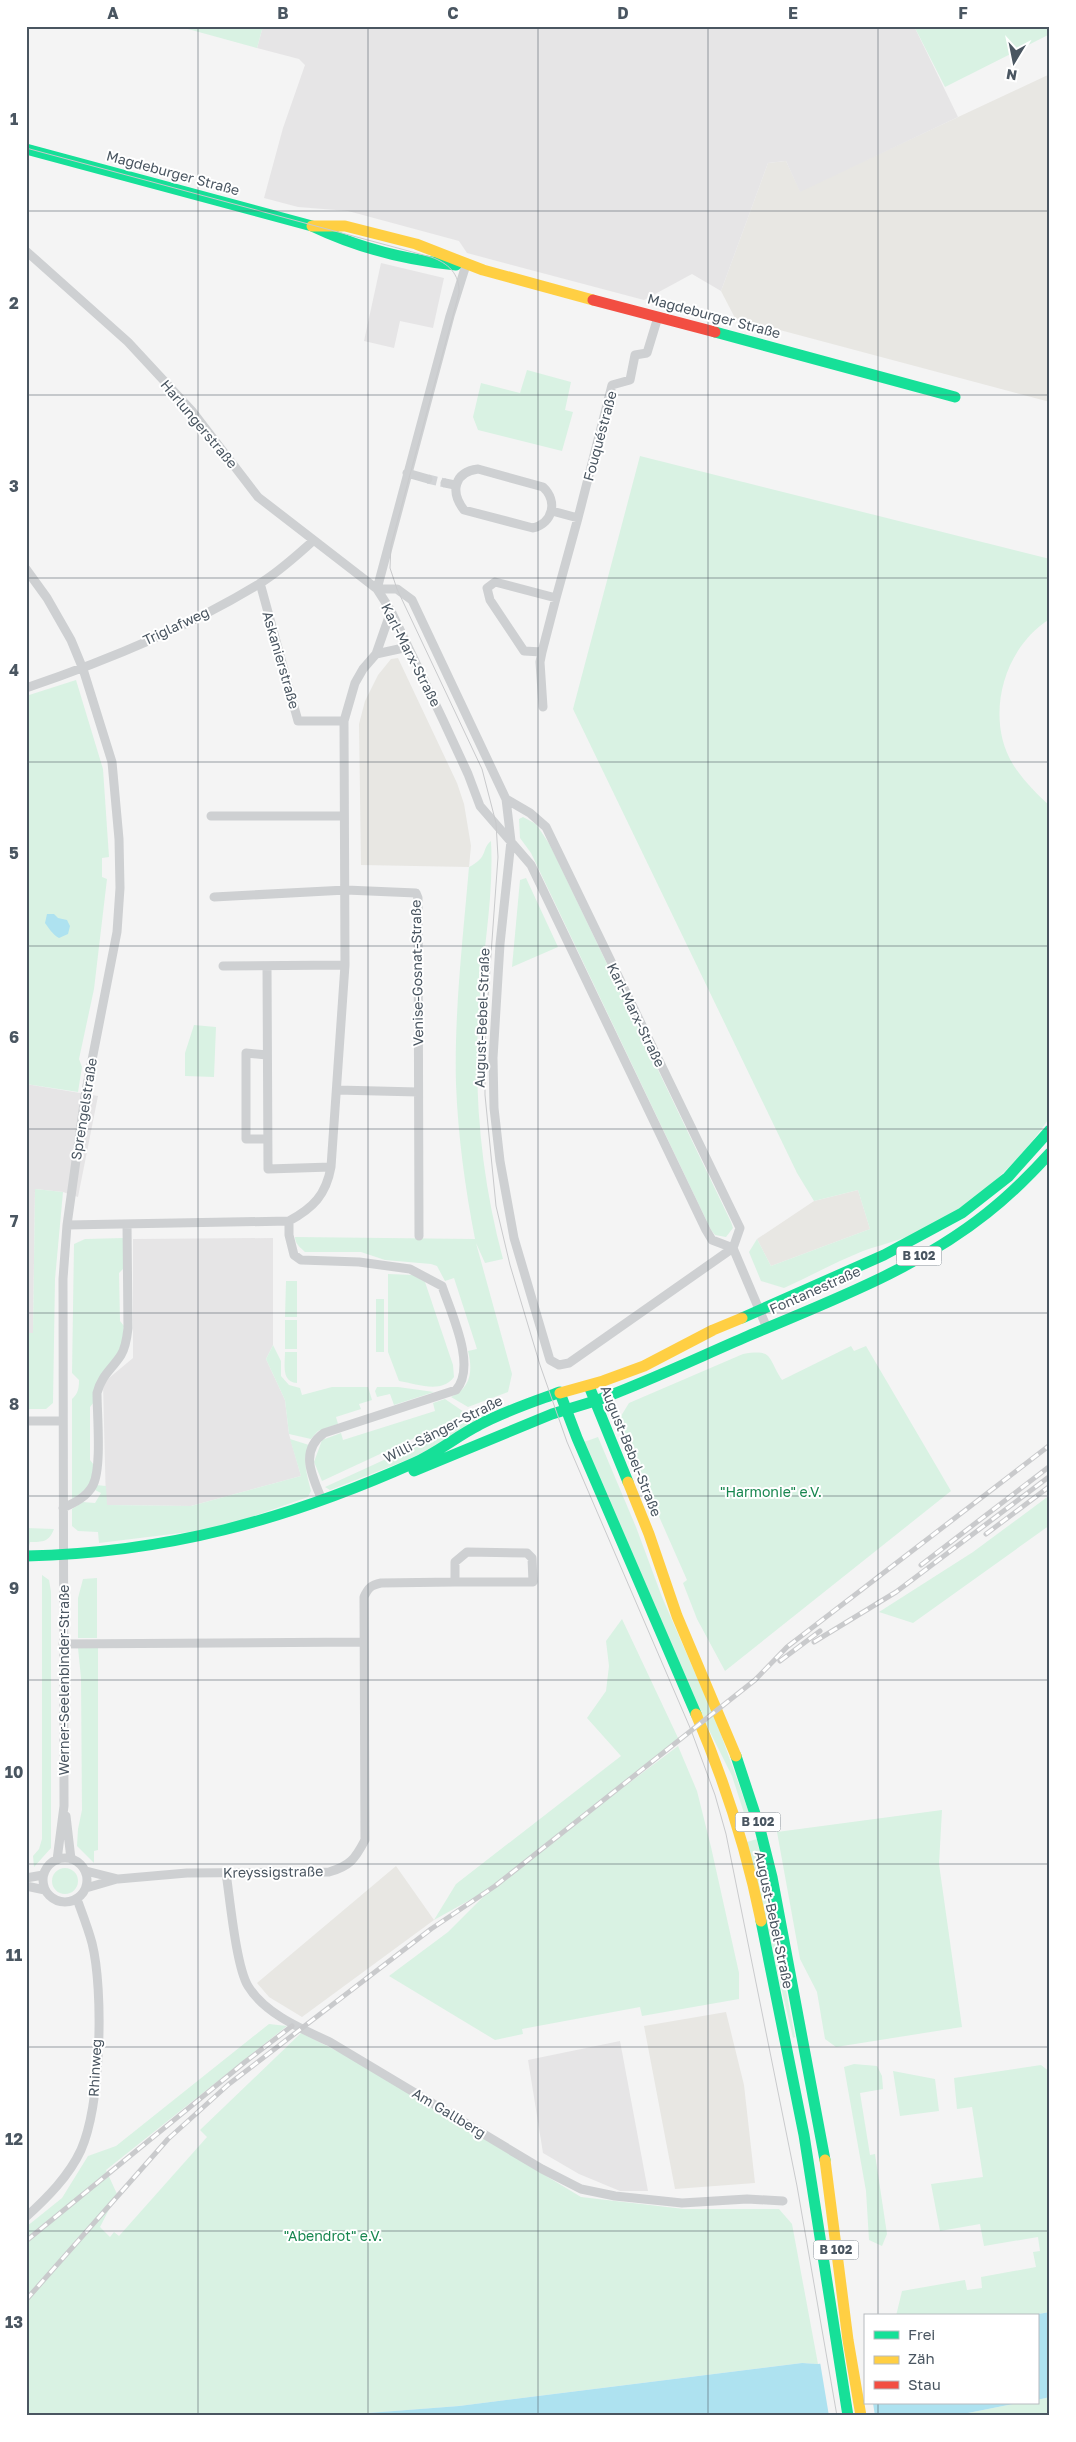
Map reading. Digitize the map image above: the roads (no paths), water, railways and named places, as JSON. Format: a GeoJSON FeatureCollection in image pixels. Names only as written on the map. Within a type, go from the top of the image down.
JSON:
{"type":"FeatureCollection","features":[{"type":"Feature","properties":{"kind":"main road","name":"Magdeburger Straße"},"geometry":{"type":"LineString","coordinates":[[26,149],[312,226],[342,241],[412,260],[466,266],[954,396]]}},
{"type":"Feature","properties":{"kind":"main road","name":"Magdeburger Straße"},"geometry":{"type":"LineString","coordinates":[[312,226],[353,228],[416,244],[466,266]]}},
{"type":"Feature","properties":{"kind":"main road","name":"Fontanestraße"},"geometry":{"type":"LineString","coordinates":[[590,1386],[607,1381],[665,1356],[702,1335],[946,1225],[971,1209],[1003,1182],[1050,1130]]}},
{"type":"Feature","properties":{"kind":"main road","name":"Fontanestraße"},"geometry":{"type":"LineString","coordinates":[[566,1408],[594,1401],[853,1291],[963,1230],[1006,1199],[1050,1153]]}},
{"type":"Feature","properties":{"kind":"main road","name":"August-Bebel-Straße"},"geometry":{"type":"LineString","coordinates":[[848,2416],[804,2135],[753,1880],[739,1834],[700,1724],[577,1438],[560,1392],[590,1386],[594,1401],[649,1534],[677,1616],[731,1740],[760,1829],[772,1877],[825,2160],[848,2340],[861,2416]]}},
{"type":"Feature","properties":{"kind":"main road","name":"Willi-Sänger-Straße"},"geometry":{"type":"LineString","coordinates":[[26,1556],[137,1550],[192,1540],[266,1520],[368,1482],[438,1451],[470,1430],[560,1392]]}},
{"type":"Feature","properties":{"kind":"main road","name":"Willi-Sänger-Straße"},"geometry":{"type":"LineString","coordinates":[[368,1482],[408,1473],[566,1408]]}},
{"type":"Feature","properties":{"kind":"street","name":"Harlungerstraße"},"geometry":{"type":"LineString","coordinates":[[26,251],[128,342],[192,411],[258,497],[377,589]]}},
{"type":"Feature","properties":{"kind":"street"},"geometry":{"type":"LineString","coordinates":[[377,589],[450,316],[466,266]]}},
{"type":"Feature","properties":{"kind":"street","name":"Fouquéstraße"},"geometry":{"type":"LineString","coordinates":[[543,707],[540,662],[542,652],[612,385],[630,380],[635,355],[647,353],[658,317]]}},
{"type":"Feature","properties":{"kind":"street"},"geometry":{"type":"LineString","coordinates":[[478,469],[543,487],[552,500],[552,511],[549,519],[542,526],[533,528],[464,510],[458,503],[455,485],[461,474],[469,470],[478,469]]}},
{"type":"Feature","properties":{"kind":"street"},"geometry":{"type":"LineString","coordinates":[[407,473],[428,479]]}},
{"type":"Feature","properties":{"kind":"street"},"geometry":{"type":"LineString","coordinates":[[445,483],[455,485]]}},
{"type":"Feature","properties":{"kind":"street"},"geometry":{"type":"LineString","coordinates":[[552,511],[578,518]]}},
{"type":"Feature","properties":{"kind":"street","name":"Triglafweg"},"geometry":{"type":"LineString","coordinates":[[26,688],[83,669],[197,618],[260,583],[314,541]]}},
{"type":"Feature","properties":{"kind":"street","name":"Sprengelstraße"},"geometry":{"type":"LineString","coordinates":[[26,569],[47,598],[66,632],[83,669],[112,762],[119,839],[120,888],[117,932],[85,1096],[67,1225],[63,1288],[63,1555]]}},
{"type":"Feature","properties":{"kind":"street"},"geometry":{"type":"LineString","coordinates":[[542,652],[524,651],[490,600],[487,588],[495,582],[556,598]]}},
{"type":"Feature","properties":{"kind":"street","name":"Askanierstraße"},"geometry":{"type":"LineString","coordinates":[[260,583],[298,721],[344,721]]}},
{"type":"Feature","properties":{"kind":"street","name":"Karl-Marx-Straße"},"geometry":{"type":"LineString","coordinates":[[377,589],[390,610],[408,647],[468,774],[480,806],[531,865],[706,1230],[712,1240],[733,1248],[740,1228],[546,826],[530,813],[506,799]]}},
{"type":"Feature","properties":{"kind":"street","name":"Karl-Marx-Straße"},"geometry":{"type":"LineString","coordinates":[[377,589],[397,589],[412,600],[506,799],[510,841]]}},
{"type":"Feature","properties":{"kind":"street"},"geometry":{"type":"LineString","coordinates":[[67,1225],[289,1221],[308,1211],[320,1198],[326,1186],[331,1167],[345,965],[344,721],[355,684],[363,669],[376,654],[390,610]]}},
{"type":"Feature","properties":{"kind":"street"},"geometry":{"type":"LineString","coordinates":[[376,654],[408,647]]}},
{"type":"Feature","properties":{"kind":"street"},"geometry":{"type":"LineString","coordinates":[[211,816],[344,816]]}},
{"type":"Feature","properties":{"kind":"street","name":"August-Bebel-Straße"},"geometry":{"type":"LineString","coordinates":[[510,841],[498,964],[493,1058],[494,1108],[500,1161],[514,1238],[550,1360],[559,1365],[569,1363],[733,1248]]}},
{"type":"Feature","properties":{"kind":"street","name":"Venise-Gosnat-Straße"},"geometry":{"type":"LineString","coordinates":[[214,897],[346,890],[416,893],[418,898],[419,1236]]}},
{"type":"Feature","properties":{"kind":"street"},"geometry":{"type":"LineString","coordinates":[[223,966],[345,965]]}},
{"type":"Feature","properties":{"kind":"street"},"geometry":{"type":"LineString","coordinates":[[267,966],[268,1169],[331,1167]]}},
{"type":"Feature","properties":{"kind":"street"},"geometry":{"type":"LineString","coordinates":[[267,1055],[246,1054],[246,1139],[268,1139]]}},
{"type":"Feature","properties":{"kind":"street"},"geometry":{"type":"LineString","coordinates":[[337,1090],[418,1092]]}},
{"type":"Feature","properties":{"kind":"street","name":"Willi-Sänger-Straße"},"geometry":{"type":"LineString","coordinates":[[289,1221],[294,1255],[301,1260],[359,1262],[410,1270],[442,1286],[464,1356],[463,1378],[456,1390],[324,1433],[316,1439],[309,1455],[310,1469],[322,1500]]}},
{"type":"Feature","properties":{"kind":"street"},"geometry":{"type":"LineString","coordinates":[[63,1508],[79,1500],[88,1492],[97,1473],[99,1383],[121,1355],[127,1335],[127,1224]]}},
{"type":"Feature","properties":{"kind":"street"},"geometry":{"type":"LineString","coordinates":[[733,1248],[761,1310],[767,1328]]}},
{"type":"Feature","properties":{"kind":"street"},"geometry":{"type":"LineString","coordinates":[[26,1422],[63,1421]]}},
{"type":"Feature","properties":{"kind":"street","name":"Kreyssigstraße"},"geometry":{"type":"LineString","coordinates":[[86,1888],[118,1879],[187,1873],[329,1872],[341,1868],[355,1859],[365,1840],[364,1597],[367,1590],[373,1585],[391,1582],[455,1582],[533,1582],[532,1558],[527,1553],[517,1552],[467,1552],[455,1562],[455,1582]]}},
{"type":"Feature","properties":{"kind":"street","name":"Werner-Seelenbinder-Straße"},"geometry":{"type":"LineString","coordinates":[[57,1860],[64,1806],[63,1555]]}},
{"type":"Feature","properties":{"kind":"street"},"geometry":{"type":"LineString","coordinates":[[64,1644],[364,1642]]}},
{"type":"Feature","properties":{"kind":"street","name":"Werner-Seelenbinder-Straße"},"geometry":{"type":"LineString","coordinates":[[64,1806],[71,1859]]}},
{"type":"Feature","properties":{"kind":"street"},"geometry":{"type":"LineString","coordinates":[[71,1859],[80,1864],[86,1871],[86,1888],[77,1900],[59,1902],[45,1890],[43,1875],[51,1863],[57,1860],[71,1859]]}},
{"type":"Feature","properties":{"kind":"street","name":"Kreyssigstraße"},"geometry":{"type":"LineString","coordinates":[[86,1871],[118,1879]]}},
{"type":"Feature","properties":{"kind":"street","name":"Am Gallberg"},"geometry":{"type":"LineString","coordinates":[[226,1873],[242,1965],[248,1985],[259,2000],[294,2025],[330,2042],[542,2169],[581,2189],[615,2196],[682,2203],[747,2199],[783,2201]]}},
{"type":"Feature","properties":{"kind":"street"},"geometry":{"type":"LineString","coordinates":[[26,1878],[43,1875]]}},
{"type":"Feature","properties":{"kind":"street"},"geometry":{"type":"LineString","coordinates":[[26,1886],[45,1890]]}},
{"type":"Feature","properties":{"kind":"street","name":"Rhinweg"},"geometry":{"type":"LineString","coordinates":[[26,2217],[45,2200],[66,2175],[80,2151],[92,2114],[96,2081],[98,1985],[92,1943],[77,1900]]}},
{"type":"Feature","properties":{"kind":"water"},"geometry":{"type":"Polygon","coordinates":[[[47,914],[54,914],[58,918],[67,920],[70,926],[68,934],[59,938],[54,935],[45,923],[47,914]]]}},
{"type":"Feature","properties":{"kind":"water"},"geometry":{"type":"Polygon","coordinates":[[[1050,2312],[1050,2397],[1038,2400],[1038,2314],[1050,2312]]]}},
{"type":"Feature","properties":{"kind":"water"},"geometry":{"type":"Polygon","coordinates":[[[864,2357],[864,2404],[1013,2404],[953,2416],[329,2416],[459,2406],[802,2363],[818,2364],[864,2357]]]}},
{"type":"Feature","properties":{"kind":"tunnel"},"geometry":{"type":"LineString","coordinates":[[428,479],[445,483]]}},
{"type":"Feature","properties":{"kind":"tram line"},"geometry":{"type":"LineString","coordinates":[[26,148],[431,257],[448,266],[457,280],[459,293],[391,545],[390,568],[397,589],[482,769],[496,823],[498,857],[485,1038],[485,1095],[496,1206],[510,1265],[540,1365],[567,1442],[691,1730],[715,1795],[726,1834],[797,2186],[837,2416]]}},
{"type":"Feature","properties":{"kind":"railway"},"geometry":{"type":"LineString","coordinates":[[26,2300],[168,2139],[229,2084],[431,1929],[495,1886],[755,1680],[787,1647],[1050,1445]]}},
{"type":"Feature","properties":{"kind":"railway"},"geometry":{"type":"LineString","coordinates":[[921,1565],[1050,1466]]}},
{"type":"Feature","properties":{"kind":"railway"},"geometry":{"type":"LineString","coordinates":[[814,1642],[896,1592],[1050,1476]]}},
{"type":"Feature","properties":{"kind":"railway"},"geometry":{"type":"LineString","coordinates":[[986,1534],[1050,1486]]}},
{"type":"Feature","properties":{"kind":"railway"},"geometry":{"type":"LineString","coordinates":[[780,1661],[820,1631]]}},
{"type":"Feature","properties":{"kind":"railway"},"geometry":{"type":"LineString","coordinates":[[26,2241],[245,2062],[292,2026]]}},
{"type":"Feature","properties":{"kind":"park label","name":"\"Harmonie\" e.V."},"geometry":{"type":"Point","coordinates":[771,1492]}},
{"type":"Feature","properties":{"kind":"park label","name":"\"Abendrot\" e.V."},"geometry":{"type":"Point","coordinates":[333,2236]}}]}
